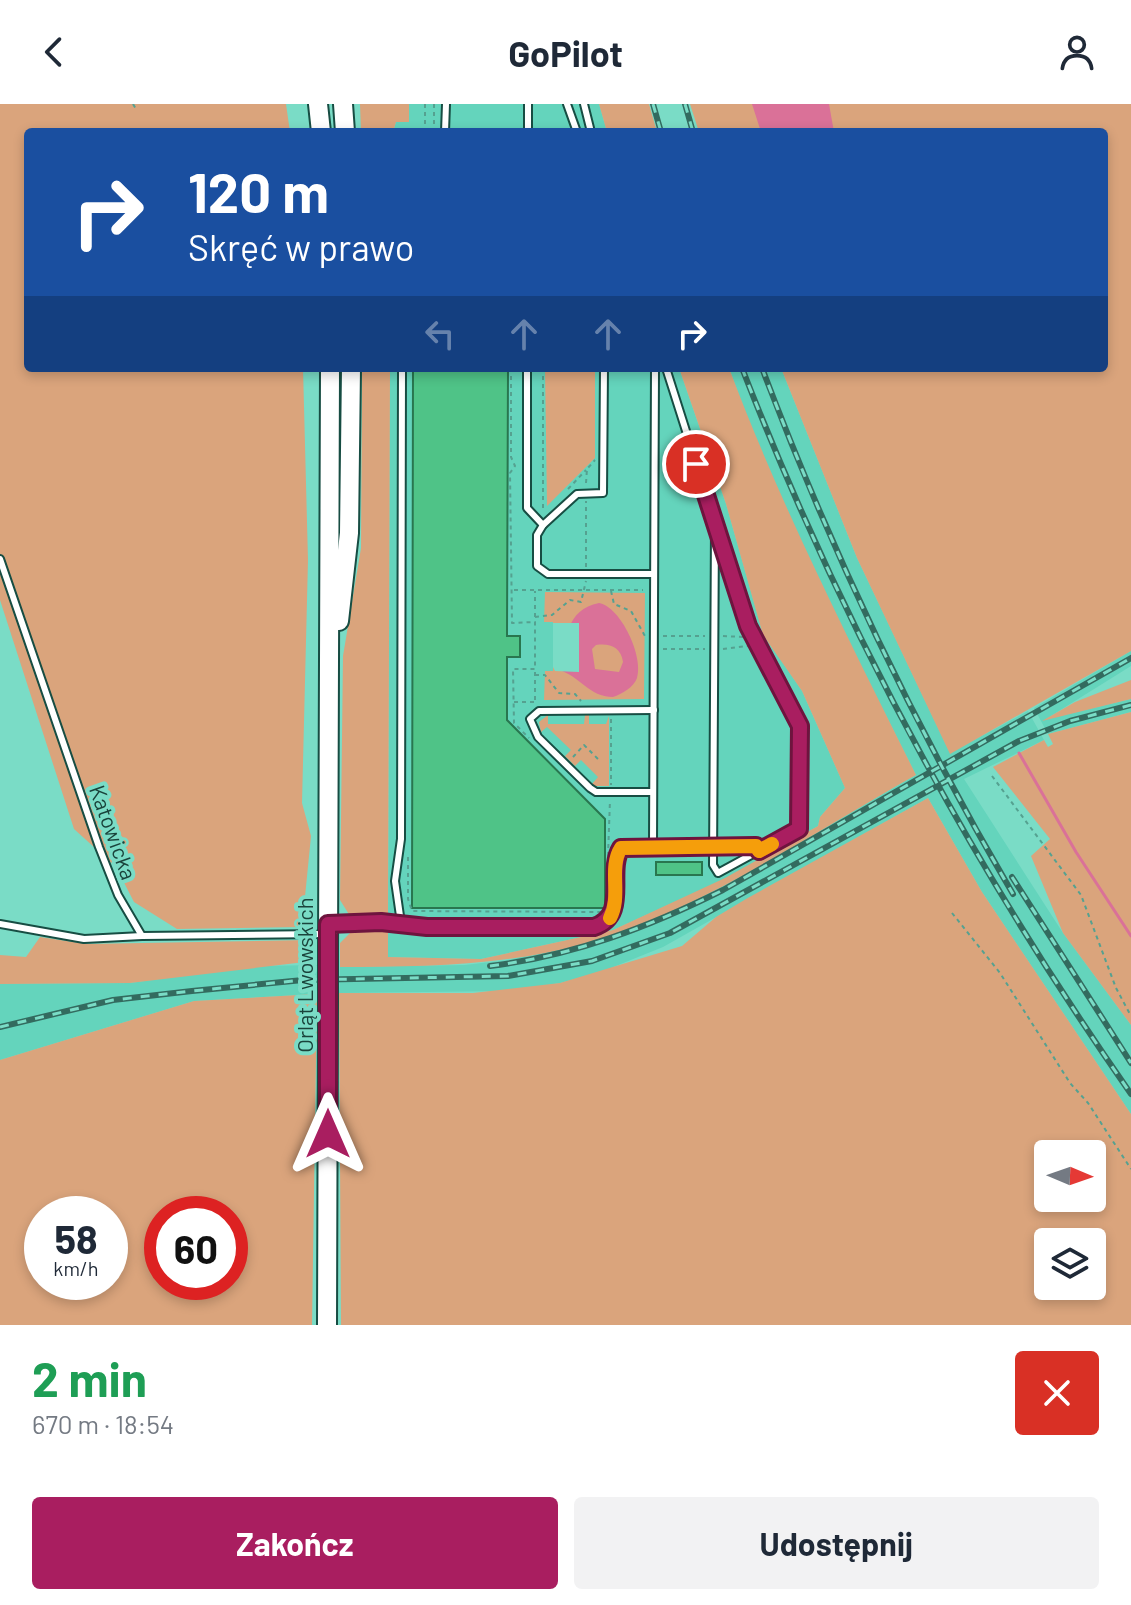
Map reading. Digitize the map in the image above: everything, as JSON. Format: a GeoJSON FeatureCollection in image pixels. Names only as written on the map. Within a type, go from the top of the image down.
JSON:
{"type":"FeatureCollection","features":[{"type":"Feature","properties":{"kind":"main road"},"geometry":{"type":"LineString","coordinates":[[318,104],[321,128]]}},
{"type":"Feature","properties":{"kind":"main road"},"geometry":{"type":"LineString","coordinates":[[343,104],[345,128]]}},
{"type":"Feature","properties":{"kind":"main road","name":"Orląt Lwowskich"},"geometry":{"type":"LineString","coordinates":[[326,1321],[330,372]]}},
{"type":"Feature","properties":{"kind":"main road","name":"Orląt Lwowskich"},"geometry":{"type":"LineString","coordinates":[[330,688],[348,552],[351,372]]}},
{"type":"Feature","properties":{"kind":"lane"},"geometry":{"type":"LineString","coordinates":[[445,128],[446,104]]}},
{"type":"Feature","properties":{"kind":"lane"},"geometry":{"type":"LineString","coordinates":[[528,104],[528,128]]}},
{"type":"Feature","properties":{"kind":"lane"},"geometry":{"type":"LineString","coordinates":[[567,104],[576,128]]}},
{"type":"Feature","properties":{"kind":"lane"},"geometry":{"type":"LineString","coordinates":[[584,104],[590,128]]}},
{"type":"Feature","properties":{"kind":"lane"},"geometry":{"type":"LineString","coordinates":[[401,923],[395,881],[401,839],[402,372]]}},
{"type":"Feature","properties":{"kind":"lane"},"geometry":{"type":"LineString","coordinates":[[527,372],[527,508],[543,525]]}},
{"type":"Feature","properties":{"kind":"lane"},"geometry":{"type":"LineString","coordinates":[[604,372],[603,493],[586,493],[571,498],[543,525],[537,535],[540,571],[654,574]]}},
{"type":"Feature","properties":{"kind":"lane"},"geometry":{"type":"LineString","coordinates":[[653,846],[654,649],[650,636],[654,574],[655,372]]}},
{"type":"Feature","properties":{"kind":"lane"},"geometry":{"type":"LineString","coordinates":[[667,372],[715,527],[713,865],[718,873],[799,829],[800,726],[748,626],[722,537],[715,527]]}},
{"type":"Feature","properties":{"kind":"lane","name":"Katowicka"},"geometry":{"type":"LineString","coordinates":[[0,559],[99,847],[118,895],[142,936]]}},
{"type":"Feature","properties":{"kind":"lane"},"geometry":{"type":"LineString","coordinates":[[653,792],[611,796],[590,788],[531,728],[533,713],[654,710]]}},
{"type":"Feature","properties":{"kind":"lane"},"geometry":{"type":"LineString","coordinates":[[0,924],[84,939],[142,936],[328,937],[401,923],[441,928],[594,927],[604,924],[613,913],[616,856],[621,848],[756,846],[759,851]]}},
{"type":"Feature","properties":{"kind":"path"},"geometry":{"type":"LineString","coordinates":[[133,104],[136,109]]}},
{"type":"Feature","properties":{"kind":"path"},"geometry":{"type":"LineString","coordinates":[[425,104],[425,128]]}},
{"type":"Feature","properties":{"kind":"path"},"geometry":{"type":"LineString","coordinates":[[434,104],[434,128]]}},
{"type":"Feature","properties":{"kind":"path"},"geometry":{"type":"LineString","coordinates":[[511,372],[511,457],[515,466],[510,473],[512,623],[552,615],[570,600],[581,602],[586,590],[587,469]]}},
{"type":"Feature","properties":{"kind":"path"},"geometry":{"type":"LineString","coordinates":[[543,372],[543,509],[548,509]]}},
{"type":"Feature","properties":{"kind":"path"},"geometry":{"type":"LineString","coordinates":[[567,491],[597,458]]}},
{"type":"Feature","properties":{"kind":"path"},"geometry":{"type":"LineString","coordinates":[[512,590],[647,590]]}},
{"type":"Feature","properties":{"kind":"path"},"geometry":{"type":"LineString","coordinates":[[514,702],[535,702],[535,590]]}},
{"type":"Feature","properties":{"kind":"path"},"geometry":{"type":"LineString","coordinates":[[611,590],[614,604],[631,611],[640,632],[650,636],[744,636],[748,647],[654,649]]}},
{"type":"Feature","properties":{"kind":"path"},"geometry":{"type":"LineString","coordinates":[[647,621],[650,636]]}},
{"type":"Feature","properties":{"kind":"path"},"geometry":{"type":"LineString","coordinates":[[533,742],[514,723],[513,669],[535,669]]}},
{"type":"Feature","properties":{"kind":"path"},"geometry":{"type":"LineString","coordinates":[[535,675],[545,675],[559,693],[575,694],[581,702]]}},
{"type":"Feature","properties":{"kind":"path"},"geometry":{"type":"LineString","coordinates":[[608,858],[611,710]]}},
{"type":"Feature","properties":{"kind":"path"},"geometry":{"type":"LineString","coordinates":[[566,765],[584,745],[598,759]]}},
{"type":"Feature","properties":{"kind":"path"},"geometry":{"type":"LineString","coordinates":[[992,776],[1081,895],[1116,988],[1131,1016]]}},
{"type":"Feature","properties":{"kind":"path"},"geometry":{"type":"LineString","coordinates":[[601,800],[611,796]]}},
{"type":"Feature","properties":{"kind":"path"},"geometry":{"type":"LineString","coordinates":[[408,855],[408,899],[412,911],[603,912],[607,909]]}},
{"type":"Feature","properties":{"kind":"path"},"geometry":{"type":"LineString","coordinates":[[952,913],[1000,973],[1070,1083],[1088,1103],[1131,1169]]}},
{"type":"Feature","properties":{"kind":"shaded area"},"geometry":{"type":"Polygon","coordinates":[[[0,104],[286,104],[289,128],[24,128],[24,372],[303,372],[308,560],[302,803],[311,836],[302,927],[177,929],[134,902],[116,867],[74,829],[0,600],[0,104]]]}},
{"type":"Feature","properties":{"kind":"shaded area"},"geometry":{"type":"Polygon","coordinates":[[[360,104],[409,104],[409,122],[396,122],[394,128],[361,128],[360,104]]]}},
{"type":"Feature","properties":{"kind":"shaded area"},"geometry":{"type":"Polygon","coordinates":[[[409,104],[599,104],[606,128],[394,128],[396,122],[409,122],[409,104]]]}},
{"type":"Feature","properties":{"kind":"shaded area"},"geometry":{"type":"Polygon","coordinates":[[[599,104],[649,104],[656,128],[606,128],[599,104]]]}},
{"type":"Feature","properties":{"kind":"shaded area"},"geometry":{"type":"Polygon","coordinates":[[[690,104],[1131,104],[1131,651],[950,754],[857,558],[783,372],[1108,372],[1108,128],[698,128],[690,104]]]}},
{"type":"Feature","properties":{"kind":"shaded area"},"geometry":{"type":"Polygon","coordinates":[[[752,104],[829,104],[833,128],[760,128],[752,104]]]}},
{"type":"Feature","properties":{"kind":"shaded area"},"geometry":{"type":"Polygon","coordinates":[[[362,372],[390,372],[388,915],[350,916],[340,900],[343,656],[361,548],[362,372]]]}},
{"type":"Feature","properties":{"kind":"shaded area"},"geometry":{"type":"Polygon","coordinates":[[[390,372],[680,372],[726,504],[763,634],[802,691],[845,788],[820,817],[818,826],[725,879],[613,930],[481,959],[388,957],[390,372]]]}},
{"type":"Feature","properties":{"kind":"shaded area"},"geometry":{"type":"Polygon","coordinates":[[[545,372],[595,372],[595,458],[547,506],[545,372]]]}},
{"type":"Feature","properties":{"kind":"shaded area"},"geometry":{"type":"Polygon","coordinates":[[[680,372],[731,372],[794,523],[916,775],[715,890],[673,911],[587,943],[495,961],[340,967],[340,943],[354,929],[388,927],[388,957],[481,959],[613,930],[725,878],[818,826],[820,817],[845,788],[802,691],[763,635],[726,504],[680,372]]]}},
{"type":"Feature","properties":{"kind":"shaded area"},"geometry":{"type":"Polygon","coordinates":[[[730,372],[783,372],[857,558],[950,753],[1028,711],[1044,740],[964,779],[1063,933],[1131,1025],[1131,1114],[982,892],[928,798],[663,947],[601,972],[510,991],[339,993],[340,967],[465,965],[507,960],[588,943],[632,928],[719,887],[916,775],[802,549],[763,460],[730,372]]]}},
{"type":"Feature","properties":{"kind":"shaded area"},"geometry":{"type":"Polygon","coordinates":[[[545,592],[645,593],[644,699],[544,700],[545,671],[553,671],[553,622],[544,622],[545,592]]]}},
{"type":"Feature","properties":{"kind":"shaded area"},"geometry":{"type":"Polygon","coordinates":[[[599,603],[615,613],[634,646],[637,678],[627,690],[613,697],[597,694],[559,670],[573,619],[588,606],[599,603]],[[601,645],[592,649],[595,669],[619,672],[623,662],[620,653],[614,647],[601,645]]]}},
{"type":"Feature","properties":{"kind":"shaded area"},"geometry":{"type":"Polygon","coordinates":[[[1131,651],[1131,666],[1046,719],[1131,699],[1131,712],[1048,734],[1034,708],[1131,651]]]}},
{"type":"Feature","properties":{"kind":"shaded area"},"geometry":{"type":"Polygon","coordinates":[[[1131,680],[1131,699],[1042,721],[1075,702],[1131,680]]]}},
{"type":"Feature","properties":{"kind":"shaded area"},"geometry":{"type":"Polygon","coordinates":[[[1131,712],[1131,1025],[1063,933],[1031,856],[1050,839],[993,767],[1044,740],[1048,747],[1053,744],[1048,734],[1131,712]]]}},
{"type":"Feature","properties":{"kind":"shaded area"},"geometry":{"type":"Polygon","coordinates":[[[548,715],[548,724],[584,724],[585,715],[589,715],[589,724],[606,724],[609,716],[609,786],[594,786],[592,784],[598,777],[581,760],[575,766],[565,756],[571,750],[547,727],[541,732],[539,722],[548,715]]]}},
{"type":"Feature","properties":{"kind":"shaded area"},"geometry":{"type":"Polygon","coordinates":[[[928,798],[982,892],[1131,1114],[1131,1325],[341,1325],[339,993],[473,993],[560,983],[682,946],[716,917],[928,798]]]}},
{"type":"Feature","properties":{"kind":"shaded area"},"geometry":{"type":"Polygon","coordinates":[[[40,937],[86,944],[309,940],[305,962],[130,983],[0,984],[0,955],[26,957],[40,937]]]}},
{"type":"Feature","properties":{"kind":"shaded area"},"geometry":{"type":"Polygon","coordinates":[[[318,965],[317,994],[194,1001],[0,1060],[0,984],[130,983],[255,966],[318,965]]]}},
{"type":"Feature","properties":{"kind":"shaded area"},"geometry":{"type":"Polygon","coordinates":[[[317,994],[312,1325],[0,1325],[0,1060],[194,1001],[317,994]]]}},
{"type":"Feature","properties":{"kind":"pier"},"geometry":{"type":"Polygon","coordinates":[[[553,623],[579,623],[579,672],[555,671],[553,623]]]}},
{"type":"Feature","properties":{"kind":"building"},"geometry":{"type":"Polygon","coordinates":[[[413,372],[508,372],[507,636],[520,636],[520,657],[507,657],[507,720],[605,819],[605,908],[412,908],[413,372]]]}},
{"type":"Feature","properties":{"kind":"building"},"geometry":{"type":"Polygon","coordinates":[[[656,862],[702,862],[702,875],[656,875],[656,862]]]}},
{"type":"Feature","properties":{"kind":"waterway"},"geometry":{"type":"LineString","coordinates":[[1019,753],[1076,852],[1131,936]]}},
{"type":"Feature","properties":{"kind":"railway"},"geometry":{"type":"LineString","coordinates":[[653,104],[660,128]]}},
{"type":"Feature","properties":{"kind":"railway"},"geometry":{"type":"LineString","coordinates":[[685,104],[692,128]]}},
{"type":"Feature","properties":{"kind":"railway"},"geometry":{"type":"LineString","coordinates":[[744,372],[823,558],[915,743],[1018,921],[1131,1094]]}},
{"type":"Feature","properties":{"kind":"railway"},"geometry":{"type":"LineString","coordinates":[[764,372],[816,504],[876,636],[908,702],[1013,894]]}},
{"type":"Feature","properties":{"kind":"railway"},"geometry":{"type":"LineString","coordinates":[[490,966],[551,955],[610,938],[723,890],[1131,658]]}},
{"type":"Feature","properties":{"kind":"railway"},"geometry":{"type":"LineString","coordinates":[[0,1027],[113,1000],[192,991],[303,980],[508,976],[592,961],[670,933],[1019,741],[1070,721],[1131,705]]}},
{"type":"Feature","properties":{"kind":"railway"},"geometry":{"type":"LineString","coordinates":[[1012,877],[1131,1063]]}},
{"type":"Feature","properties":{"kind":"slow traffic"},"geometry":{"type":"LineString","coordinates":[[610,918],[615,899],[616,856],[621,848],[756,846],[759,851],[772,844]]}},
{"type":"Feature","properties":{"kind":"route"},"geometry":{"type":"LineString","coordinates":[[328,1134],[328,924],[381,922],[427,927],[594,927],[604,924],[613,913],[616,856],[621,848],[756,846],[759,851],[799,829],[800,726],[748,626],[722,537],[715,527],[696,464]]}}]}
